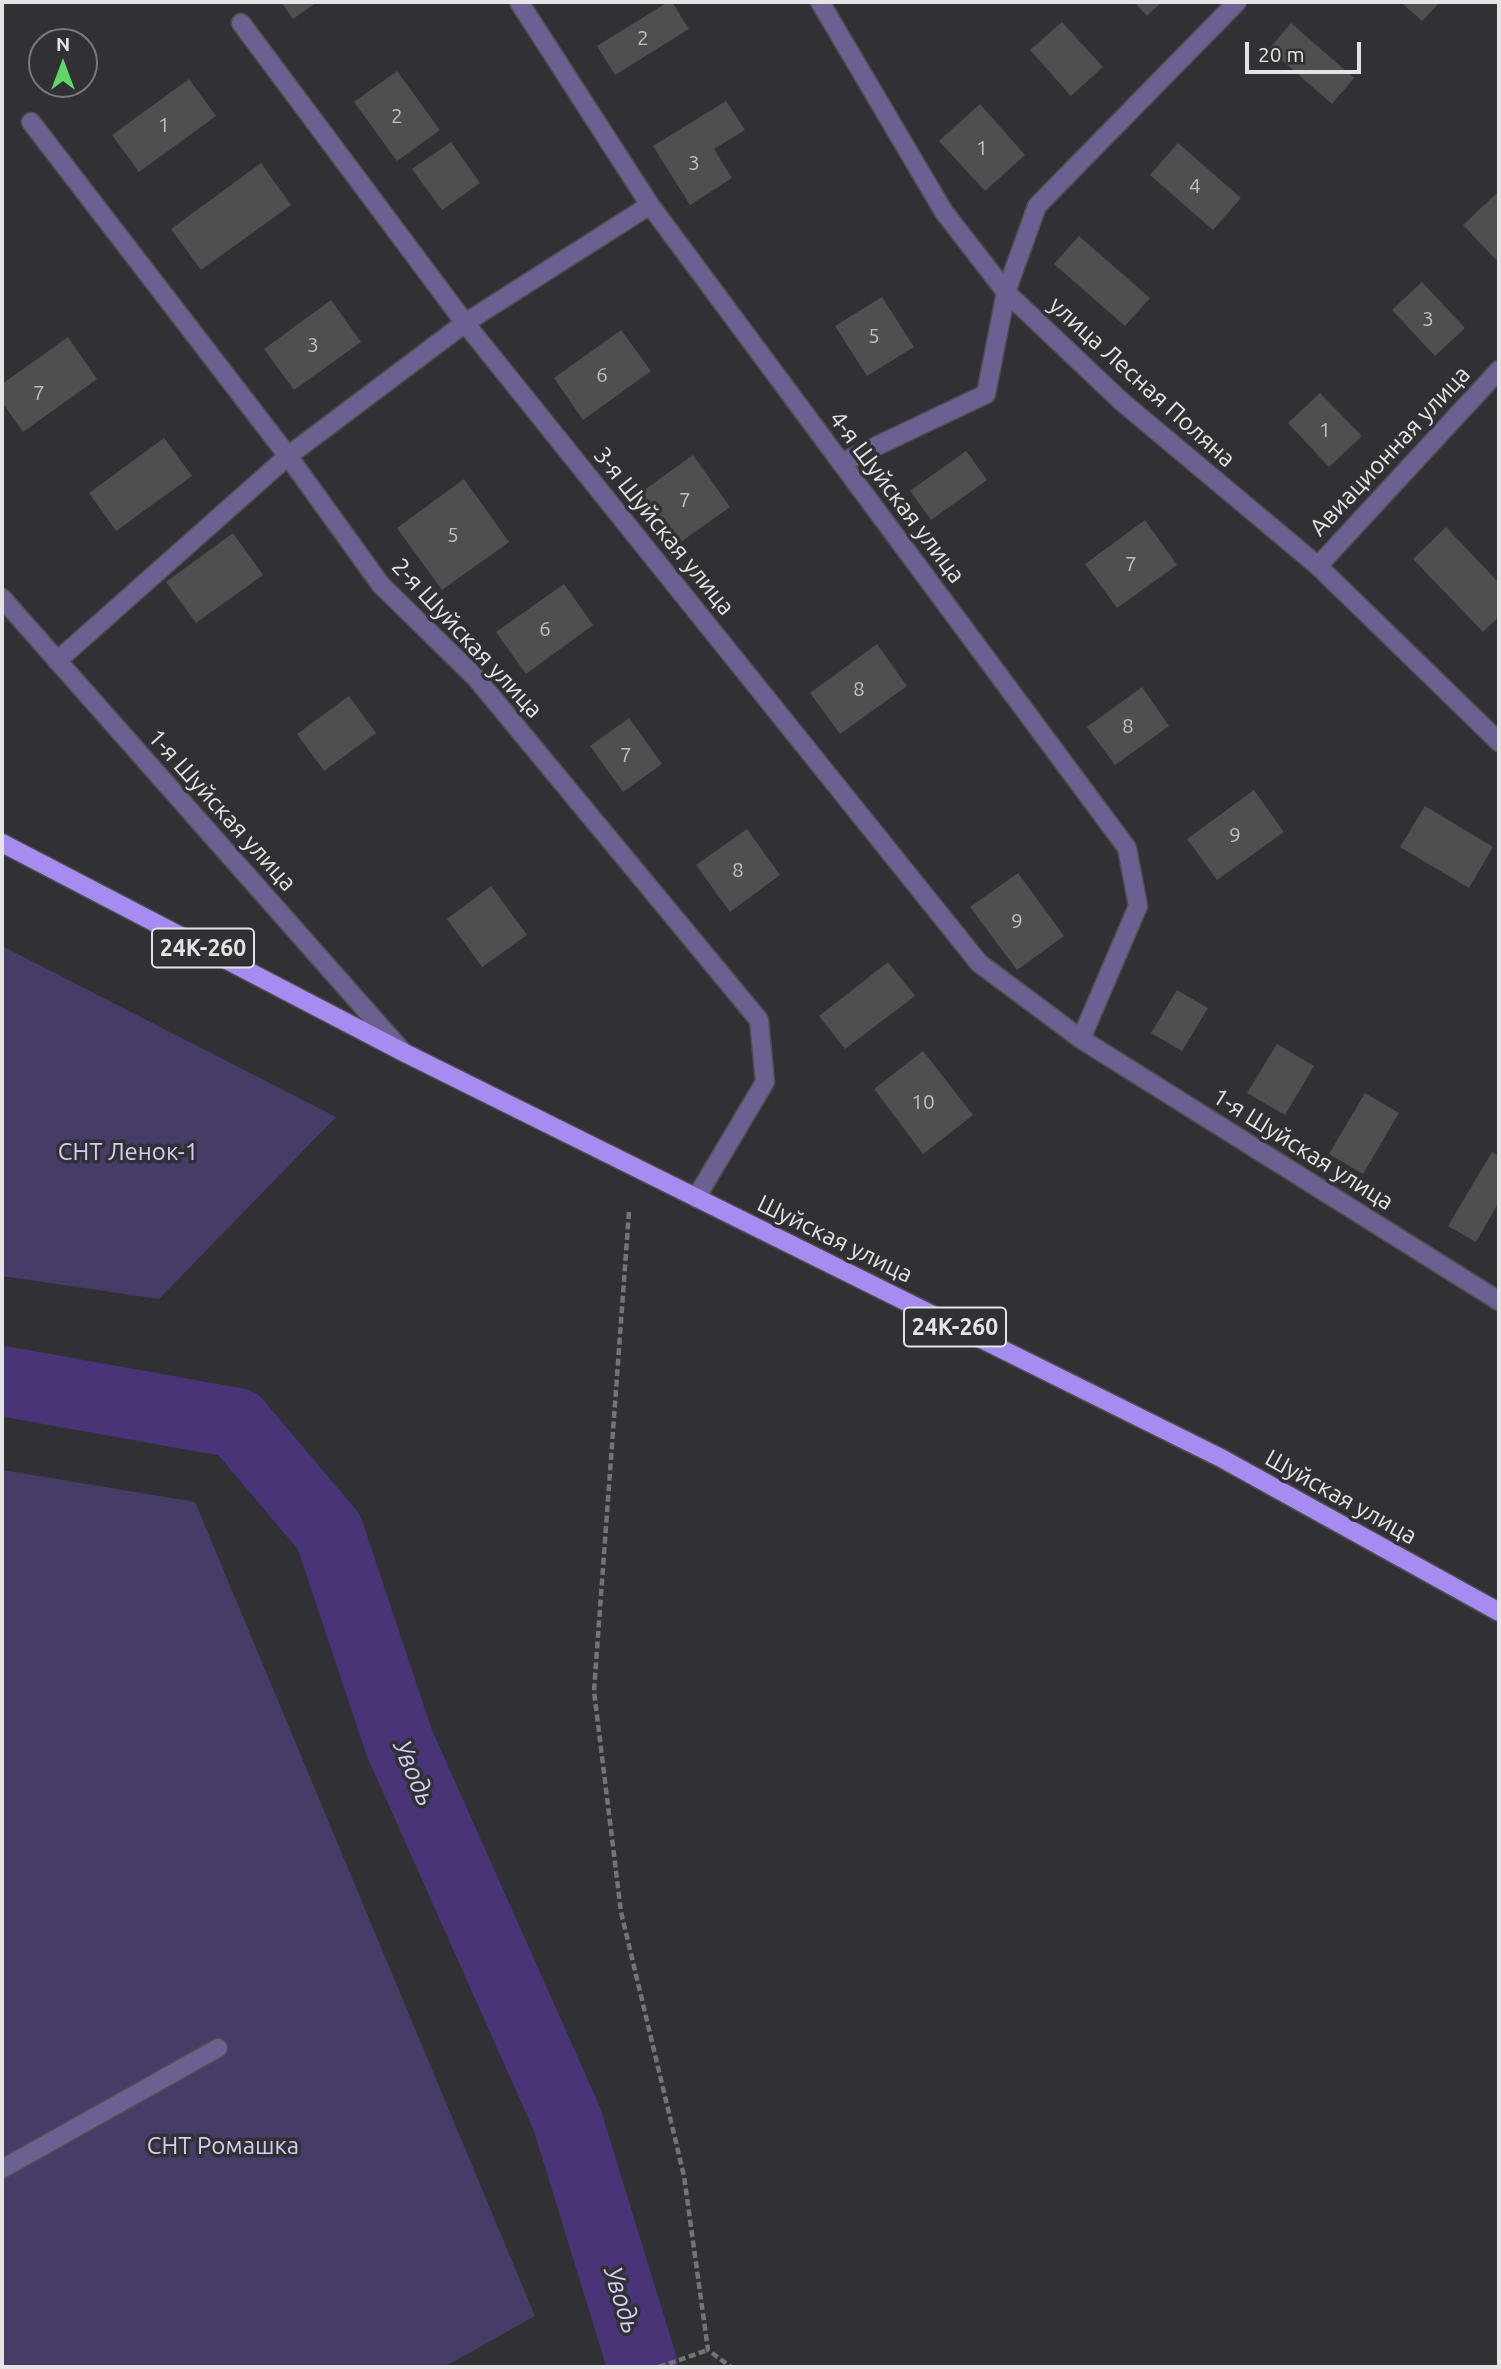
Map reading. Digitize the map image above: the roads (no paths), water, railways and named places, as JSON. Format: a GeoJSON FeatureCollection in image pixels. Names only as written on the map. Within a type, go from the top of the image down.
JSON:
{"type":"FeatureCollection","features":[{"type":"Feature","properties":{"kind":"main road","name":"24К-260"},"geometry":{"type":"LineString","coordinates":[[2,843],[405,1053]]}},
{"type":"Feature","properties":{"kind":"main road","name":"Шуйская улица"},"geometry":{"type":"LineString","coordinates":[[405,1053],[1221,1458],[1499,1612]]}},
{"type":"Feature","properties":{"kind":"street","name":"4-я Шуйская улица"},"geometry":{"type":"LineString","coordinates":[[519,2],[650,205],[1127,848],[1138,906],[1081,1039]]}},
{"type":"Feature","properties":{"kind":"street","name":"улица Лесная Поляна"},"geometry":{"type":"LineString","coordinates":[[820,2],[944,212],[1006,292],[1121,401],[1318,566],[1499,742]]}},
{"type":"Feature","properties":{"kind":"street"},"geometry":{"type":"LineString","coordinates":[[841,463],[986,394],[1006,292],[1037,206],[1237,2]]}},
{"type":"Feature","properties":{"kind":"street","name":"3-я Шуйская улица"},"geometry":{"type":"LineString","coordinates":[[241,23],[465,323],[979,963],[1081,1039]]}},
{"type":"Feature","properties":{"kind":"street","name":"2-я Шуйская улица"},"geometry":{"type":"LineString","coordinates":[[31,122],[289,456],[381,585],[477,678],[759,1020],[765,1082],[696,1198]]}},
{"type":"Feature","properties":{"kind":"street"},"geometry":{"type":"LineString","coordinates":[[57,661],[289,456],[465,323],[650,205]]}},
{"type":"Feature","properties":{"kind":"street","name":"Авиационная улица"},"geometry":{"type":"LineString","coordinates":[[1318,566],[1499,370]]}},
{"type":"Feature","properties":{"kind":"street","name":"1-я Шуйская улица"},"geometry":{"type":"LineString","coordinates":[[2,598],[405,1053]]}},
{"type":"Feature","properties":{"kind":"street","name":"1-я Шуйская улица"},"geometry":{"type":"LineString","coordinates":[[1081,1039],[1499,1301]]}},
{"type":"Feature","properties":{"kind":"street"},"geometry":{"type":"LineString","coordinates":[[2,2169],[218,2048]]}},
{"type":"Feature","properties":{"kind":"waterway","name":"Уводь"},"geometry":{"type":"LineString","coordinates":[[2,1381],[237,1423],[329,1532],[399,1742],[567,2119],[643,2367]]}},
{"type":"Feature","properties":{"kind":"park label","name":"СНТ Ленок-1"},"geometry":{"type":"Point","coordinates":[128,1152]}},
{"type":"Feature","properties":{"kind":"park label","name":"СНТ Ромашка"},"geometry":{"type":"Point","coordinates":[223,2146]}}]}
